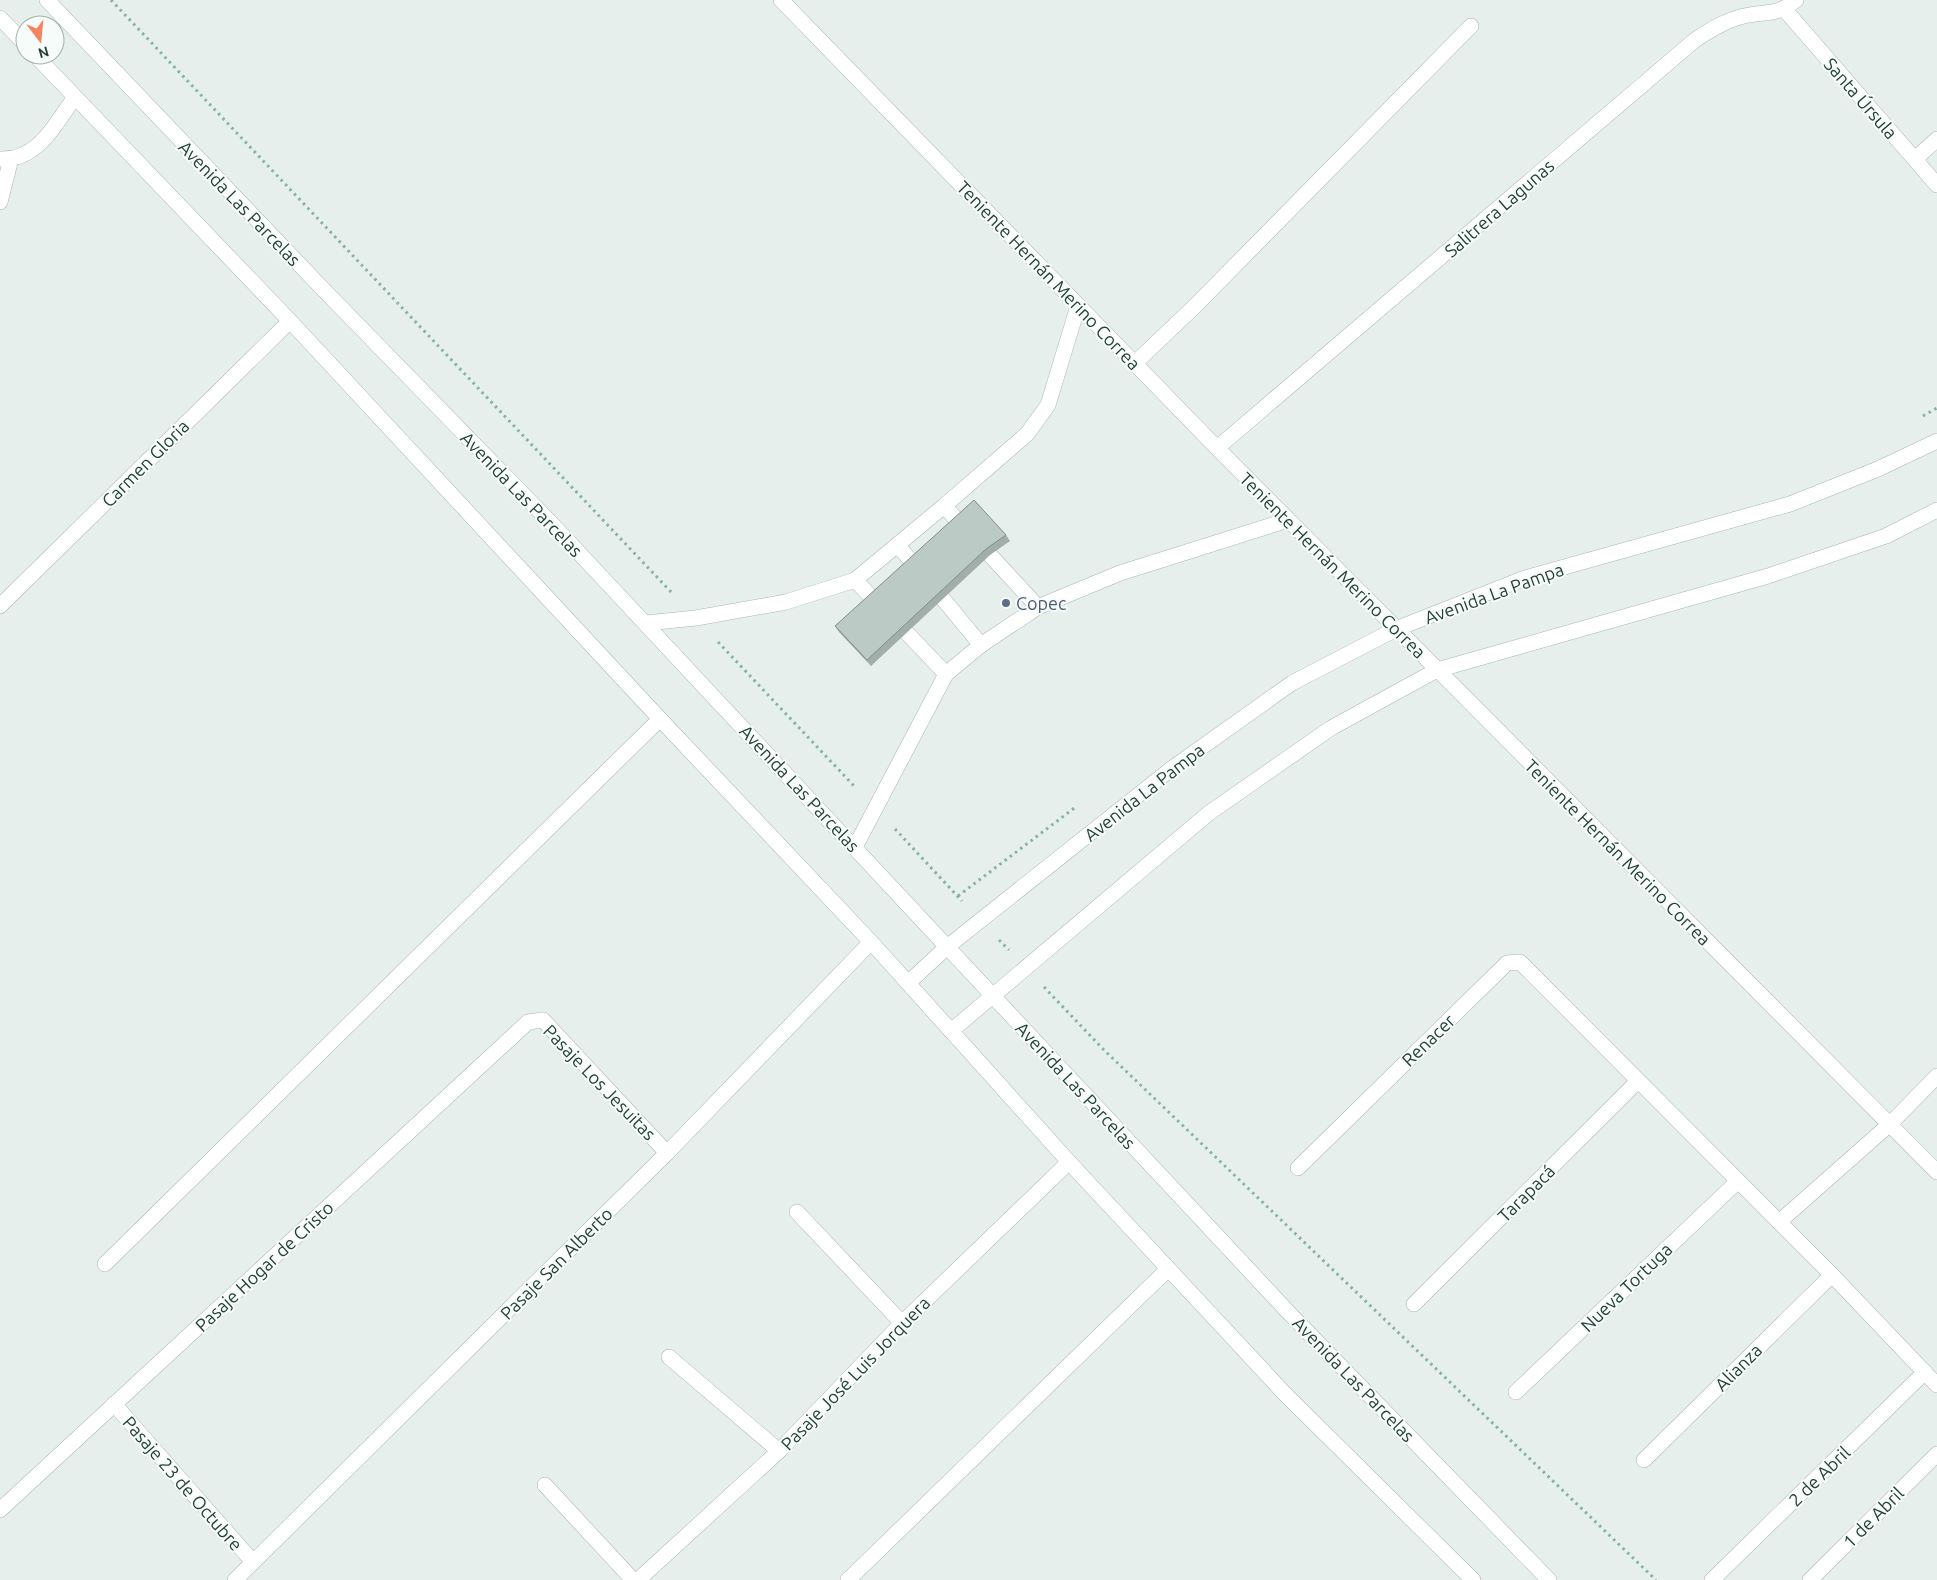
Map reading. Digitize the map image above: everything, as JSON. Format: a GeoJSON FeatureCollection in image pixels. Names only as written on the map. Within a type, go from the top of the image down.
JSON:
{"type":"FeatureCollection","features":[{"type":"Feature","properties":{"kind":"street","name":"Avenida Las Parcelas"},"geometry":{"type":"LineString","coordinates":[[47,0],[321,288],[646,623],[1290,1314],[1549,1580]]}},
{"type":"Feature","properties":{"kind":"street","name":"Teniente Hernán Merino Correa"},"geometry":{"type":"LineString","coordinates":[[781,0],[1288,520],[1937,1172]]}},
{"type":"Feature","properties":{"kind":"street"},"geometry":{"type":"LineString","coordinates":[[1784,10],[1796,0]]}},
{"type":"Feature","properties":{"kind":"street","name":"Santa Úrsula"},"geometry":{"type":"LineString","coordinates":[[1784,10],[1937,186]]}},
{"type":"Feature","properties":{"kind":"street","name":"Salitrera Lagunas"},"geometry":{"type":"LineString","coordinates":[[1217,448],[1695,40],[1717,25],[1743,16],[1784,10]]}},
{"type":"Feature","properties":{"kind":"street"},"geometry":{"type":"LineString","coordinates":[[0,18],[15,34]]}},
{"type":"Feature","properties":{"kind":"street"},"geometry":{"type":"LineString","coordinates":[[1135,363],[1194,307],[1470,26]]}},
{"type":"Feature","properties":{"kind":"street"},"geometry":{"type":"LineString","coordinates":[[45,65],[290,321],[660,719],[871,942],[1069,1162],[1285,1394],[1473,1580]]}},
{"type":"Feature","properties":{"kind":"street"},"geometry":{"type":"LineString","coordinates":[[0,202],[5,159],[25,156],[37,147],[75,96]]}},
{"type":"Feature","properties":{"kind":"street"},"geometry":{"type":"LineString","coordinates":[[1914,159],[1937,139]]}},
{"type":"Feature","properties":{"kind":"street"},"geometry":{"type":"LineString","coordinates":[[646,623],[696,618],[786,602],[855,580],[1027,434],[1048,405],[1078,306]]}},
{"type":"Feature","properties":{"kind":"street","name":"Carmen Gloria"},"geometry":{"type":"LineString","coordinates":[[0,606],[290,321]]}},
{"type":"Feature","properties":{"kind":"street","name":"Avenida La Pampa"},"geometry":{"type":"LineString","coordinates":[[908,983],[947,946],[1171,769],[1292,683],[1396,628],[1525,578],[1790,504],[1878,469],[1937,441]]}},
{"type":"Feature","properties":{"kind":"street"},"geometry":{"type":"LineString","coordinates":[[944,506],[960,523]]}},
{"type":"Feature","properties":{"kind":"street"},"geometry":{"type":"LineString","coordinates":[[951,1031],[1209,813],[1330,728],[1437,670],[1768,576],[1886,536],[1937,510]]}},
{"type":"Feature","properties":{"kind":"street"},"geometry":{"type":"LineString","coordinates":[[855,847],[946,674],[981,645],[1038,607],[1120,573],[1288,520]]}},
{"type":"Feature","properties":{"kind":"street"},"geometry":{"type":"LineString","coordinates":[[897,545],[914,564]]}},
{"type":"Feature","properties":{"kind":"street"},"geometry":{"type":"LineString","coordinates":[[990,556],[1038,607]]}},
{"type":"Feature","properties":{"kind":"street"},"geometry":{"type":"LineString","coordinates":[[855,580],[874,600]]}},
{"type":"Feature","properties":{"kind":"street"},"geometry":{"type":"LineString","coordinates":[[943,599],[981,645]]}},
{"type":"Feature","properties":{"kind":"street"},"geometry":{"type":"LineString","coordinates":[[907,633],[946,674]]}},
{"type":"Feature","properties":{"kind":"street"},"geometry":{"type":"LineString","coordinates":[[105,1264],[660,719]]}},
{"type":"Feature","properties":{"kind":"street","name":"Pasaje San Alberto"},"geometry":{"type":"LineString","coordinates":[[235,1580],[667,1153],[871,942]]}},
{"type":"Feature","properties":{"kind":"street","name":"Renacer"},"geometry":{"type":"LineString","coordinates":[[1298,1168],[1507,963],[1520,962],[1637,1082]]}},
{"type":"Feature","properties":{"kind":"street","name":"Pasaje Los Jesuitas"},"geometry":{"type":"LineString","coordinates":[[528,1022],[542,1020],[667,1153]]}},
{"type":"Feature","properties":{"kind":"street","name":"Pasaje Hogar de Cristo"},"geometry":{"type":"LineString","coordinates":[[0,1510],[528,1022]]}},
{"type":"Feature","properties":{"kind":"street"},"geometry":{"type":"LineString","coordinates":[[1779,1222],[1890,1124],[1937,1076]]}},
{"type":"Feature","properties":{"kind":"street"},"geometry":{"type":"LineString","coordinates":[[1637,1082],[1832,1275],[1937,1385]]}},
{"type":"Feature","properties":{"kind":"street","name":"Tarapacá"},"geometry":{"type":"LineString","coordinates":[[1414,1304],[1637,1082]]}},
{"type":"Feature","properties":{"kind":"street","name":"Pasaje José Luis Jorquera"},"geometry":{"type":"LineString","coordinates":[[638,1580],[779,1451],[902,1323],[1069,1162]]}},
{"type":"Feature","properties":{"kind":"street","name":"Nueva Tortuga"},"geometry":{"type":"LineString","coordinates":[[1516,1392],[1737,1182]]}},
{"type":"Feature","properties":{"kind":"street"},"geometry":{"type":"LineString","coordinates":[[797,1212],[902,1323]]}},
{"type":"Feature","properties":{"kind":"street"},"geometry":{"type":"LineString","coordinates":[[848,1580],[1168,1269]]}},
{"type":"Feature","properties":{"kind":"street","name":"Alianza"},"geometry":{"type":"LineString","coordinates":[[1644,1460],[1832,1275]]}},
{"type":"Feature","properties":{"kind":"street"},"geometry":{"type":"LineString","coordinates":[[669,1357],[779,1451]]}},
{"type":"Feature","properties":{"kind":"street","name":"2 de Abril"},"geometry":{"type":"LineString","coordinates":[[1712,1580],[1925,1372]]}},
{"type":"Feature","properties":{"kind":"street","name":"Pasaje 23 de Octubre"},"geometry":{"type":"LineString","coordinates":[[114,1404],[253,1562]]}},
{"type":"Feature","properties":{"kind":"street","name":"1 de Abril"},"geometry":{"type":"LineString","coordinates":[[1810,1580],[1937,1454]]}},
{"type":"Feature","properties":{"kind":"street"},"geometry":{"type":"LineString","coordinates":[[546,1485],[633,1580]]}},
{"type":"Feature","properties":{"kind":"building"},"geometry":{"type":"Polygon","coordinates":[[[974,500],[1006,535],[986,549],[867,660],[835,626],[974,500]]]}},
{"type":"Feature","properties":{"kind":"place","name":"Copec"},"geometry":{"type":"Point","coordinates":[1006,603]}}]}
